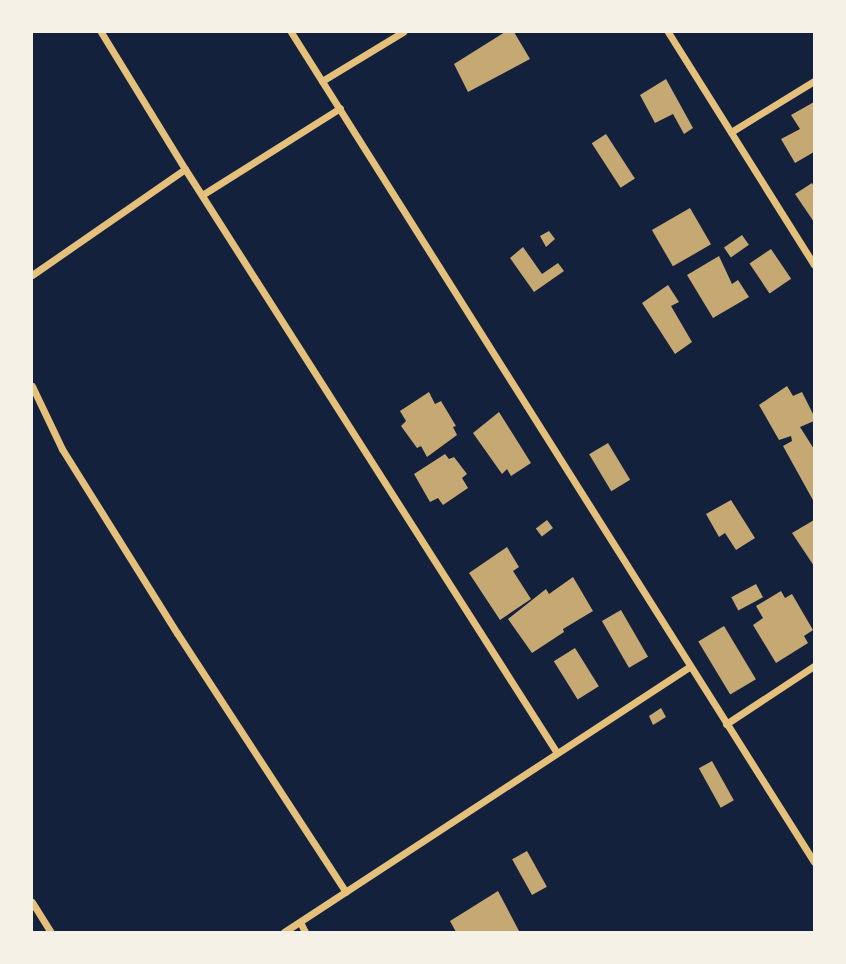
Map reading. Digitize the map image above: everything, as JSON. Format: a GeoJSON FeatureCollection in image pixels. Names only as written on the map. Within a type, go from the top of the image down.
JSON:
{"type":"FeatureCollection","features":[{"type":"Feature","properties":{"kind":"street"},"geometry":{"type":"LineString","coordinates":[[101,32],[184,169],[557,753]]}},
{"type":"Feature","properties":{"kind":"street"},"geometry":{"type":"LineString","coordinates":[[291,32],[814,862]]}},
{"type":"Feature","properties":{"kind":"street"},"geometry":{"type":"LineString","coordinates":[[322,81],[403,32]]}},
{"type":"Feature","properties":{"kind":"street"},"geometry":{"type":"LineString","coordinates":[[668,32],[814,265]]}},
{"type":"Feature","properties":{"kind":"street"},"geometry":{"type":"LineString","coordinates":[[731,132],[814,81]]}},
{"type":"Feature","properties":{"kind":"street"},"geometry":{"type":"LineString","coordinates":[[202,195],[340,108]]}},
{"type":"Feature","properties":{"kind":"street"},"geometry":{"type":"LineString","coordinates":[[32,275],[184,169]]}},
{"type":"Feature","properties":{"kind":"street"},"geometry":{"type":"LineString","coordinates":[[32,386],[62,449],[346,892]]}},
{"type":"Feature","properties":{"kind":"street"},"geometry":{"type":"LineString","coordinates":[[726,724],[814,666]]}},
{"type":"Feature","properties":{"kind":"street"},"geometry":{"type":"LineString","coordinates":[[284,933],[689,667]]}},
{"type":"Feature","properties":{"kind":"street"},"geometry":{"type":"LineString","coordinates":[[32,902],[51,933]]}},
{"type":"Feature","properties":{"kind":"street"},"geometry":{"type":"LineString","coordinates":[[300,922],[306,933]]}},
{"type":"Feature","properties":{"kind":"building"},"geometry":{"type":"Polygon","coordinates":[[[505,32],[514,32],[530,59],[468,92],[454,64],[505,32]]]}},
{"type":"Feature","properties":{"kind":"building"},"geometry":{"type":"Polygon","coordinates":[[[666,79],[693,128],[684,134],[673,114],[655,123],[640,95],[666,79]]]}},
{"type":"Feature","properties":{"kind":"building"},"geometry":{"type":"Polygon","coordinates":[[[814,102],[814,152],[795,163],[781,139],[800,129],[791,115],[814,102]]]}},
{"type":"Feature","properties":{"kind":"building"},"geometry":{"type":"Polygon","coordinates":[[[606,134],[635,178],[621,188],[592,143],[606,134]]]}},
{"type":"Feature","properties":{"kind":"building"},"geometry":{"type":"Polygon","coordinates":[[[812,183],[814,187],[814,222],[795,194],[812,183]]]}},
{"type":"Feature","properties":{"kind":"building"},"geometry":{"type":"Polygon","coordinates":[[[690,208],[711,244],[673,266],[652,230],[690,208]]]}},
{"type":"Feature","properties":{"kind":"building"},"geometry":{"type":"Polygon","coordinates":[[[549,231],[555,239],[546,247],[540,236],[549,231]]]}},
{"type":"Feature","properties":{"kind":"building"},"geometry":{"type":"Polygon","coordinates":[[[742,235],[749,245],[731,257],[724,248],[742,235]]]}},
{"type":"Feature","properties":{"kind":"building"},"geometry":{"type":"Polygon","coordinates":[[[523,247],[542,274],[558,263],[564,271],[534,292],[510,258],[523,247]]]}},
{"type":"Feature","properties":{"kind":"building"},"geometry":{"type":"Polygon","coordinates":[[[771,249],[791,279],[770,293],[749,264],[771,249]]]}},
{"type":"Feature","properties":{"kind":"building"},"geometry":{"type":"Polygon","coordinates":[[[719,256],[732,284],[738,280],[749,297],[713,318],[687,275],[719,256]]]}},
{"type":"Feature","properties":{"kind":"building"},"geometry":{"type":"Polygon","coordinates":[[[668,285],[679,302],[671,306],[692,342],[675,354],[642,303],[668,285]]]}},
{"type":"Feature","properties":{"kind":"building"},"geometry":{"type":"Polygon","coordinates":[[[787,386],[793,396],[802,392],[814,416],[814,421],[800,427],[814,449],[814,502],[783,446],[792,441],[791,436],[779,440],[759,405],[787,386]]]}},
{"type":"Feature","properties":{"kind":"building"},"geometry":{"type":"Polygon","coordinates":[[[429,392],[435,404],[441,401],[456,426],[453,427],[457,435],[427,457],[421,446],[417,448],[401,426],[406,421],[400,411],[429,392]]]}},
{"type":"Feature","properties":{"kind":"building"},"geometry":{"type":"Polygon","coordinates":[[[499,412],[531,463],[511,476],[507,469],[502,474],[473,433],[499,412]]]}},
{"type":"Feature","properties":{"kind":"building"},"geometry":{"type":"Polygon","coordinates":[[[608,443],[630,480],[611,491],[589,454],[608,443]]]}},
{"type":"Feature","properties":{"kind":"building"},"geometry":{"type":"Polygon","coordinates":[[[445,454],[449,459],[454,457],[467,474],[462,478],[468,488],[443,505],[438,498],[430,502],[414,474],[445,454]]]}},
{"type":"Feature","properties":{"kind":"building"},"geometry":{"type":"Polygon","coordinates":[[[731,500],[755,538],[736,550],[725,533],[719,537],[706,514],[731,500]]]}},
{"type":"Feature","properties":{"kind":"building"},"geometry":{"type":"Polygon","coordinates":[[[547,520],[553,528],[542,536],[536,528],[547,520]]]}},
{"type":"Feature","properties":{"kind":"building"},"geometry":{"type":"Polygon","coordinates":[[[814,520],[814,566],[792,533],[814,520]]]}},
{"type":"Feature","properties":{"kind":"building"},"geometry":{"type":"Polygon","coordinates":[[[507,547],[519,567],[513,571],[531,599],[500,620],[469,573],[507,547]]]}},
{"type":"Feature","properties":{"kind":"building"},"geometry":{"type":"Polygon","coordinates":[[[573,577],[593,611],[563,629],[564,632],[532,653],[508,619],[546,589],[549,594],[573,577]]]}},
{"type":"Feature","properties":{"kind":"building"},"geometry":{"type":"Polygon","coordinates":[[[756,584],[763,597],[738,610],[731,597],[756,584]]]}},
{"type":"Feature","properties":{"kind":"building"},"geometry":{"type":"Polygon","coordinates":[[[781,591],[785,598],[792,594],[813,630],[804,636],[808,643],[776,663],[753,625],[763,618],[756,606],[781,591]]]}},
{"type":"Feature","properties":{"kind":"building"},"geometry":{"type":"Polygon","coordinates":[[[621,610],[648,657],[629,668],[602,621],[621,610]]]}},
{"type":"Feature","properties":{"kind":"building"},"geometry":{"type":"Polygon","coordinates":[[[724,626],[756,679],[730,695],[698,641],[724,626]]]}},
{"type":"Feature","properties":{"kind":"building"},"geometry":{"type":"Polygon","coordinates":[[[575,648],[599,686],[578,699],[554,661],[575,648]]]}},
{"type":"Feature","properties":{"kind":"building"},"geometry":{"type":"Polygon","coordinates":[[[661,708],[666,717],[653,725],[649,716],[661,708]]]}},
{"type":"Feature","properties":{"kind":"building"},"geometry":{"type":"Polygon","coordinates":[[[712,761],[734,800],[721,808],[699,768],[712,761]]]}},
{"type":"Feature","properties":{"kind":"building"},"geometry":{"type":"Polygon","coordinates":[[[527,851],[547,887],[532,895],[512,859],[527,851]]]}},
{"type":"Feature","properties":{"kind":"building"},"geometry":{"type":"Polygon","coordinates":[[[498,891],[519,931],[456,932],[450,921],[498,891]]]}}]}
